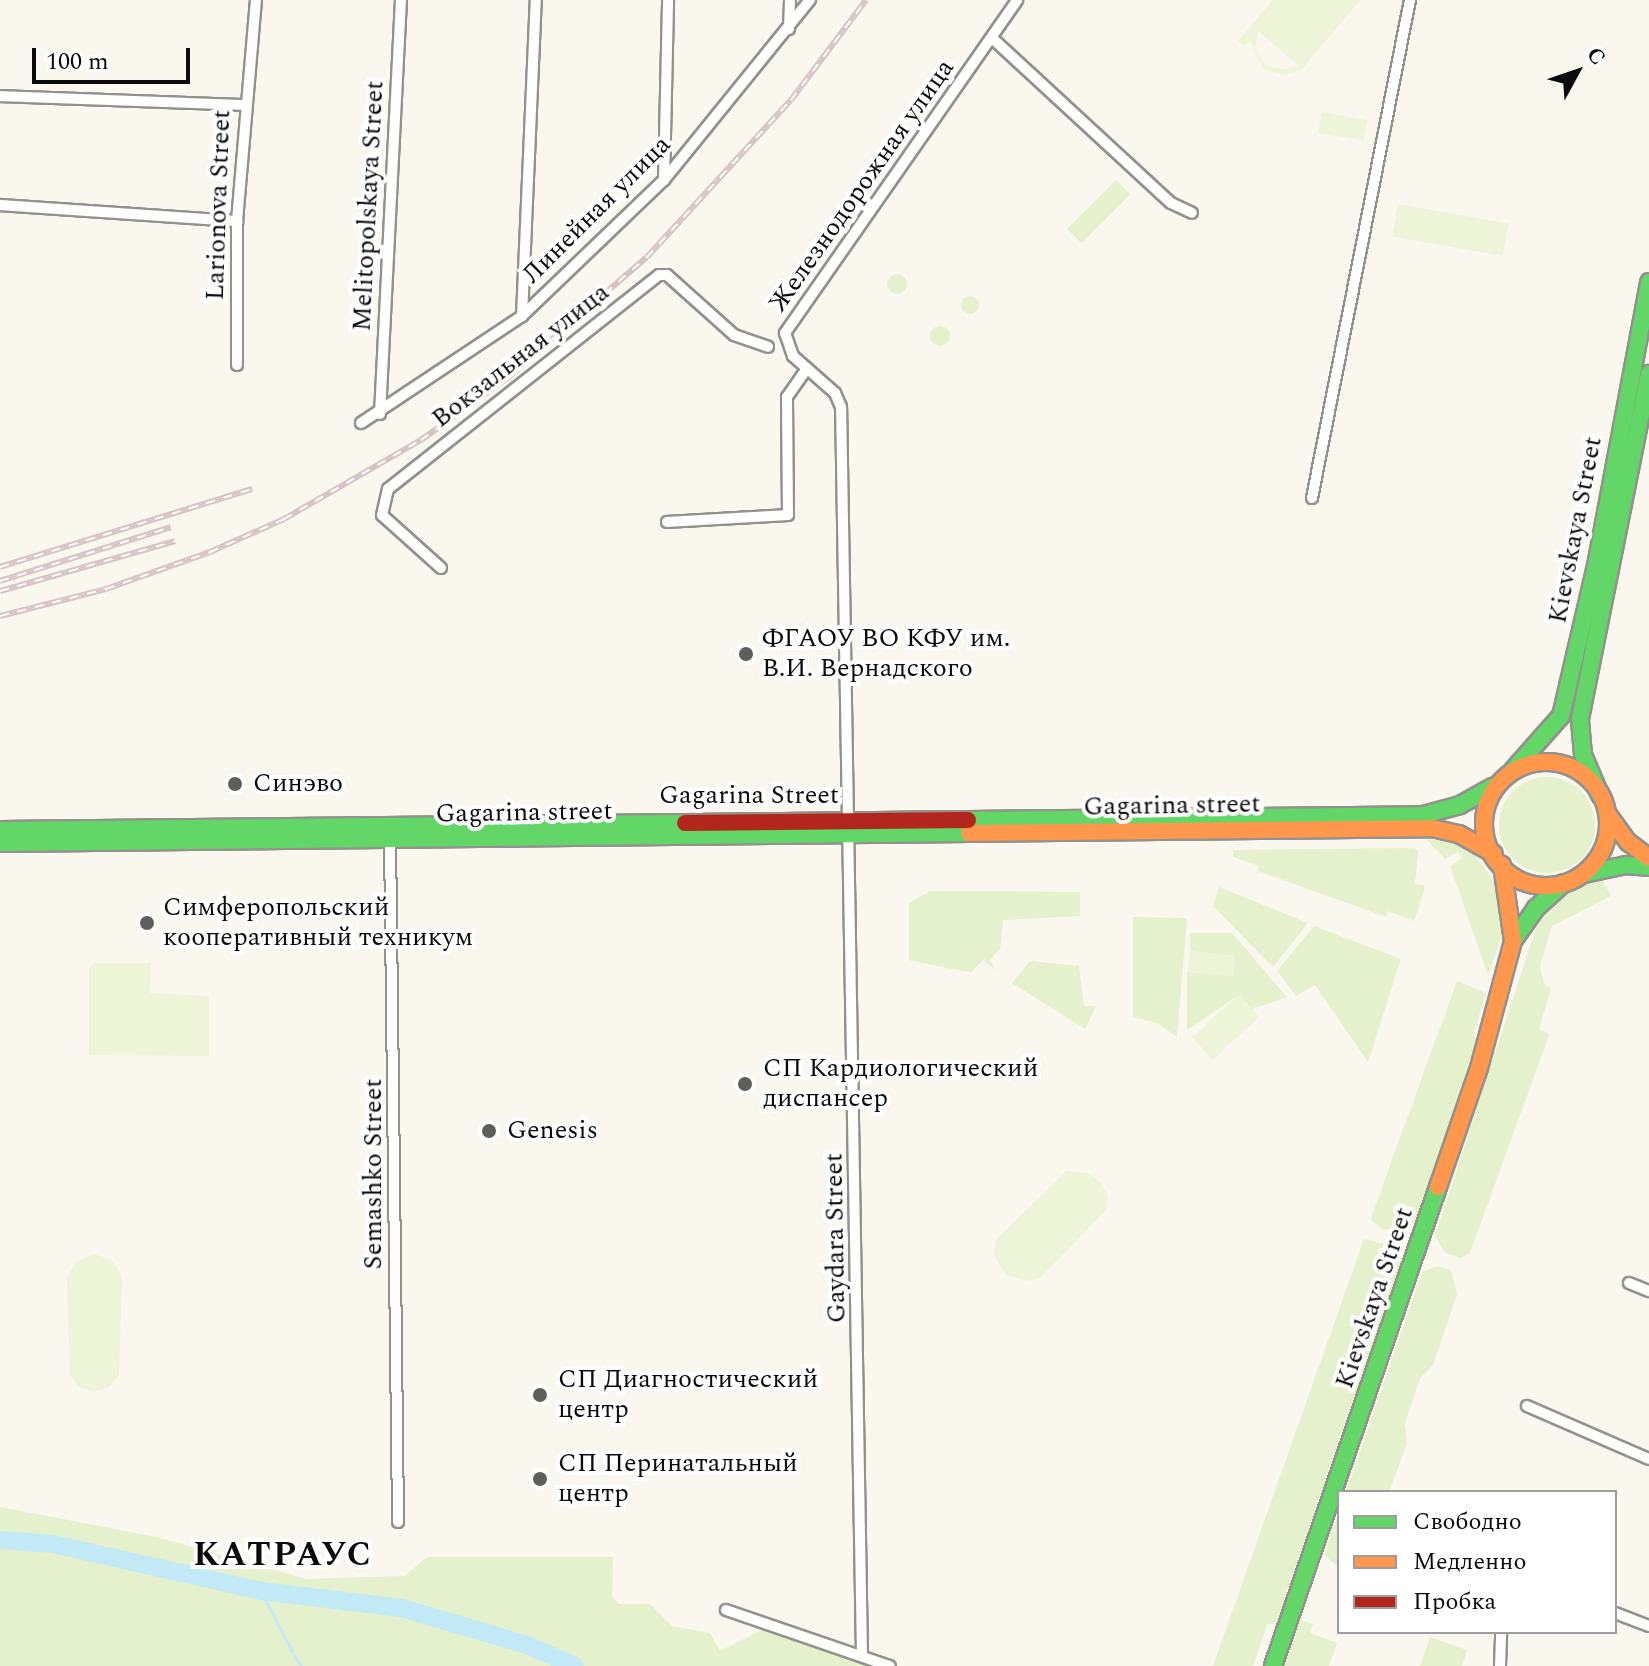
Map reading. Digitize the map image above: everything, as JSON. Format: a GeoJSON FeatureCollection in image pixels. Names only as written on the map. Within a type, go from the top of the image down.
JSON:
{"type":"FeatureCollection","features":[{"type":"Feature","properties":{"kind":"main road","name":"Kievskaya Street"},"geometry":{"type":"LineString","coordinates":[[1513,770],[1561,716],[1596,566],[1649,282]]}},
{"type":"Feature","properties":{"kind":"main road","name":"Kievskaya Street"},"geometry":{"type":"LineString","coordinates":[[1600,795],[1583,755],[1580,719],[1649,374]]}},
{"type":"Feature","properties":{"kind":"main road"},"geometry":{"type":"LineString","coordinates":[[1649,858],[1622,836],[1600,795],[1581,775],[1559,764],[1532,763],[1513,770],[1493,787],[1483,809],[1482,831],[1498,860],[1534,883],[1565,883],[1583,874],[1626,865],[1649,867]]}},
{"type":"Feature","properties":{"kind":"main road","name":"Gagarina Street"},"geometry":{"type":"LineString","coordinates":[[0,830],[390,832],[1423,815],[1477,799],[1493,787]]}},
{"type":"Feature","properties":{"kind":"main road"},"geometry":{"type":"LineString","coordinates":[[1583,874],[1604,847],[1607,812]]}},
{"type":"Feature","properties":{"kind":"main road","name":"Gagarina Street"},"geometry":{"type":"LineString","coordinates":[[851,826],[1432,828],[1467,837],[1498,860]]}},
{"type":"Feature","properties":{"kind":"main road"},"geometry":{"type":"LineString","coordinates":[[0,843],[390,832]]}},
{"type":"Feature","properties":{"kind":"main road","name":"Kievskaya Street"},"geometry":{"type":"LineString","coordinates":[[1498,860],[1513,941]]}},
{"type":"Feature","properties":{"kind":"main road","name":"Kievskaya Street"},"geometry":{"type":"LineString","coordinates":[[1273,1666],[1479,1068],[1513,941],[1535,909],[1565,883]]}},
{"type":"Feature","properties":{"kind":"street","name":"Larionova Street"},"geometry":{"type":"LineString","coordinates":[[237,365],[237,221],[244,105],[256,0]]}},
{"type":"Feature","properties":{"kind":"street","name":"Melitopolskaya Street"},"geometry":{"type":"LineString","coordinates":[[380,414],[401,0]]}},
{"type":"Feature","properties":{"kind":"street"},"geometry":{"type":"LineString","coordinates":[[522,316],[536,0]]}},
{"type":"Feature","properties":{"kind":"street"},"geometry":{"type":"LineString","coordinates":[[664,180],[668,0]]}},
{"type":"Feature","properties":{"kind":"street"},"geometry":{"type":"LineString","coordinates":[[789,31],[790,0]]}},
{"type":"Feature","properties":{"kind":"street","name":"Линейная улица"},"geometry":{"type":"LineString","coordinates":[[361,423],[380,414],[522,316],[664,180],[789,31],[810,0]]}},
{"type":"Feature","properties":{"kind":"street","name":"Железнодорожная улица"},"geometry":{"type":"LineString","coordinates":[[851,826],[841,407],[835,393],[788,349],[787,325],[1017,0]]}},
{"type":"Feature","properties":{"kind":"street"},"geometry":{"type":"LineString","coordinates":[[1312,498],[1410,0]]}},
{"type":"Feature","properties":{"kind":"street"},"geometry":{"type":"LineString","coordinates":[[992,38],[1171,203],[1192,213]]}},
{"type":"Feature","properties":{"kind":"street"},"geometry":{"type":"LineString","coordinates":[[0,96],[244,105]]}},
{"type":"Feature","properties":{"kind":"street"},"geometry":{"type":"LineString","coordinates":[[0,205],[237,221]]}},
{"type":"Feature","properties":{"kind":"street","name":"Вокзальная улица"},"geometry":{"type":"LineString","coordinates":[[441,568],[382,515],[388,489],[659,275],[676,282],[734,335],[768,347]]}},
{"type":"Feature","properties":{"kind":"street"},"geometry":{"type":"LineString","coordinates":[[667,522],[788,515],[787,397],[807,368]]}},
{"type":"Feature","properties":{"kind":"street","name":"Gaydara Street"},"geometry":{"type":"LineString","coordinates":[[851,826],[862,1656]]}},
{"type":"Feature","properties":{"kind":"street","name":"Semashko Street"},"geometry":{"type":"LineString","coordinates":[[390,832],[398,1522]]}},
{"type":"Feature","properties":{"kind":"street"},"geometry":{"type":"LineString","coordinates":[[1629,1283],[1649,1291]]}},
{"type":"Feature","properties":{"kind":"street"},"geometry":{"type":"LineString","coordinates":[[1527,1406],[1649,1459]]}},
{"type":"Feature","properties":{"kind":"street"},"geometry":{"type":"LineString","coordinates":[[726,1610],[890,1666]]}},
{"type":"Feature","properties":{"kind":"street"},"geometry":{"type":"LineString","coordinates":[[1617,1614],[1649,1626]]}},
{"type":"Feature","properties":{"kind":"street"},"geometry":{"type":"LineString","coordinates":[[1500,1666],[1501,1634]]}},
{"type":"Feature","properties":{"kind":"green space"},"geometry":{"type":"Polygon","coordinates":[[[1273,0],[1360,0],[1302,69],[1285,75],[1263,69],[1250,41],[1245,46],[1238,41],[1273,0]],[[1258,31],[1255,49],[1265,65],[1284,70],[1297,64],[1258,31]]]}},
{"type":"Feature","properties":{"kind":"green space"},"geometry":{"type":"Polygon","coordinates":[[[1322,112],[1367,120],[1364,141],[1318,133],[1322,112]]]}},
{"type":"Feature","properties":{"kind":"green space"},"geometry":{"type":"Polygon","coordinates":[[[1116,180],[1130,194],[1081,243],[1067,229],[1116,180]]]}},
{"type":"Feature","properties":{"kind":"green space"},"geometry":{"type":"Polygon","coordinates":[[[1398,204],[1508,223],[1503,256],[1392,236],[1398,204]]]}},
{"type":"Feature","properties":{"kind":"green space"},"geometry":{"type":"Polygon","coordinates":[[[897,274],[904,277],[907,284],[904,291],[897,294],[890,291],[887,284],[890,277],[897,274]]]}},
{"type":"Feature","properties":{"kind":"green space"},"geometry":{"type":"Polygon","coordinates":[[[966,296],[974,296],[979,305],[977,312],[966,314],[961,309],[961,301],[966,296]]]}},
{"type":"Feature","properties":{"kind":"green space"},"geometry":{"type":"Polygon","coordinates":[[[940,326],[947,329],[950,336],[947,343],[940,346],[933,343],[930,336],[933,329],[940,326]]]}},
{"type":"Feature","properties":{"kind":"green space"},"geometry":{"type":"Polygon","coordinates":[[[1547,777],[1565,781],[1581,791],[1591,807],[1595,825],[1591,843],[1581,859],[1565,869],[1547,873],[1529,869],[1513,859],[1503,843],[1499,825],[1503,807],[1513,791],[1529,781],[1547,777]]]}},
{"type":"Feature","properties":{"kind":"green space"},"geometry":{"type":"Polygon","coordinates":[[[1426,839],[1452,842],[1474,854],[1496,883],[1502,936],[1488,975],[1450,866],[1462,858],[1458,852],[1445,859],[1426,839]]]}},
{"type":"Feature","properties":{"kind":"green space"},"geometry":{"type":"Polygon","coordinates":[[[1233,850],[1418,850],[1415,884],[1424,885],[1414,921],[1388,911],[1386,917],[1258,871],[1259,866],[1233,857],[1233,850]]]}},
{"type":"Feature","properties":{"kind":"green space"},"geometry":{"type":"Polygon","coordinates":[[[1600,876],[1611,896],[1552,926],[1540,966],[1544,983],[1551,988],[1539,1029],[1549,1034],[1470,1253],[1461,1258],[1445,1253],[1435,1236],[1536,928],[1556,900],[1600,876]]]}},
{"type":"Feature","properties":{"kind":"green space"},"geometry":{"type":"Polygon","coordinates":[[[1219,887],[1308,923],[1273,967],[1213,906],[1219,887]]]}},
{"type":"Feature","properties":{"kind":"green space"},"geometry":{"type":"Polygon","coordinates":[[[930,891],[1080,892],[1080,916],[1003,920],[1000,949],[990,960],[996,970],[983,960],[971,972],[952,969],[909,960],[909,903],[930,891]]]}},
{"type":"Feature","properties":{"kind":"green space"},"geometry":{"type":"Polygon","coordinates":[[[1133,917],[1187,918],[1177,1037],[1157,1023],[1133,1017],[1133,917]]]}},
{"type":"Feature","properties":{"kind":"green space"},"geometry":{"type":"Polygon","coordinates":[[[1314,926],[1401,959],[1368,1062],[1315,985],[1296,996],[1277,971],[1314,926]]]}},
{"type":"Feature","properties":{"kind":"green space"},"geometry":{"type":"Polygon","coordinates":[[[1190,933],[1232,933],[1287,997],[1252,1009],[1239,995],[1187,1030],[1187,972],[1233,976],[1235,956],[1190,951],[1190,933]]]}},
{"type":"Feature","properties":{"kind":"green space"},"geometry":{"type":"Polygon","coordinates":[[[1190,951],[1235,956],[1233,977],[1188,972],[1190,951]]]}},
{"type":"Feature","properties":{"kind":"green space"},"geometry":{"type":"Polygon","coordinates":[[[1030,961],[1079,966],[1084,1006],[1096,1006],[1085,1029],[1012,983],[1030,961]]]}},
{"type":"Feature","properties":{"kind":"green space"},"geometry":{"type":"Polygon","coordinates":[[[95,963],[151,963],[150,993],[209,996],[209,1056],[89,1055],[89,968],[95,963]]]}},
{"type":"Feature","properties":{"kind":"green space"},"geometry":{"type":"Polygon","coordinates":[[[1457,981],[1486,993],[1473,1036],[1477,1040],[1416,1220],[1398,1231],[1382,1229],[1371,1220],[1373,1212],[1457,981]]]}},
{"type":"Feature","properties":{"kind":"green space"},"geometry":{"type":"Polygon","coordinates":[[[1239,995],[1259,1017],[1212,1059],[1192,1037],[1239,995]]]}},
{"type":"Feature","properties":{"kind":"green space"},"geometry":{"type":"Polygon","coordinates":[[[1066,1171],[1088,1173],[1101,1183],[1108,1196],[1106,1210],[1040,1278],[1027,1281],[1006,1275],[994,1255],[996,1240],[1066,1171]]]}},
{"type":"Feature","properties":{"kind":"green space"},"geometry":{"type":"Polygon","coordinates":[[[1364,1239],[1397,1247],[1402,1261],[1275,1625],[1268,1623],[1253,1666],[1213,1666],[1364,1239]]]}},
{"type":"Feature","properties":{"kind":"green space"},"geometry":{"type":"Polygon","coordinates":[[[94,1254],[112,1260],[122,1276],[119,1375],[109,1387],[94,1392],[79,1387],[70,1374],[67,1277],[77,1261],[94,1254]]]}},
{"type":"Feature","properties":{"kind":"green space"},"geometry":{"type":"Polygon","coordinates":[[[1437,1266],[1451,1270],[1457,1294],[1433,1365],[1420,1378],[1405,1423],[1407,1443],[1390,1490],[1347,1490],[1422,1272],[1437,1266]]]}},
{"type":"Feature","properties":{"kind":"green space"},"geometry":{"type":"Polygon","coordinates":[[[0,1507],[157,1537],[306,1579],[405,1576],[427,1557],[613,1557],[612,1596],[619,1604],[650,1604],[672,1626],[710,1633],[720,1651],[762,1630],[875,1666],[0,1666],[0,1507]]]}},
{"type":"Feature","properties":{"kind":"green space"},"geometry":{"type":"Polygon","coordinates":[[[1337,1518],[1337,1566],[1324,1555],[1337,1518]]]}},
{"type":"Feature","properties":{"kind":"green space"},"geometry":{"type":"Polygon","coordinates":[[[1300,1620],[1313,1624],[1310,1633],[1337,1643],[1329,1666],[1284,1666],[1300,1620]]]}},
{"type":"Feature","properties":{"kind":"green space"},"geometry":{"type":"Polygon","coordinates":[[[1430,1637],[1467,1650],[1462,1666],[1420,1666],[1430,1637]]]}},
{"type":"Feature","properties":{"kind":"waterway"},"geometry":{"type":"LineString","coordinates":[[0,1540],[53,1544],[261,1591],[402,1608],[527,1645],[575,1666]]}},
{"type":"Feature","properties":{"kind":"waterway"},"geometry":{"type":"LineString","coordinates":[[261,1591],[276,1620]]}},
{"type":"Feature","properties":{"kind":"waterway"},"geometry":{"type":"LineString","coordinates":[[277,1623],[292,1651]]}},
{"type":"Feature","properties":{"kind":"waterway"},"geometry":{"type":"LineString","coordinates":[[294,1655],[301,1666]]}},
{"type":"Feature","properties":{"kind":"railway"},"geometry":{"type":"LineString","coordinates":[[0,616],[106,589],[210,552],[284,519],[421,440],[510,376],[647,257],[791,100],[866,0]]}},
{"type":"Feature","properties":{"kind":"railway"},"geometry":{"type":"LineString","coordinates":[[0,567],[252,489]]}},
{"type":"Feature","properties":{"kind":"railway"},"geometry":{"type":"LineString","coordinates":[[0,581],[171,527]]}},
{"type":"Feature","properties":{"kind":"railway"},"geometry":{"type":"LineString","coordinates":[[0,591],[175,541]]}},
{"type":"Feature","properties":{"kind":"traffic: fast"},"geometry":{"type":"LineString","coordinates":[[1513,770],[1561,716],[1596,566],[1649,282]]}},
{"type":"Feature","properties":{"kind":"traffic: fast"},"geometry":{"type":"LineString","coordinates":[[1600,795],[1583,755],[1580,719],[1649,374]]}},
{"type":"Feature","properties":{"kind":"traffic: fast"},"geometry":{"type":"LineString","coordinates":[[968,820],[1423,815],[1460,805],[1493,787]]}},
{"type":"Feature","properties":{"kind":"traffic: fast"},"geometry":{"type":"LineString","coordinates":[[0,830],[685,823]]}},
{"type":"Feature","properties":{"kind":"traffic: fast"},"geometry":{"type":"LineString","coordinates":[[0,843],[969,833]]}},
{"type":"Feature","properties":{"kind":"traffic: fast"},"geometry":{"type":"LineString","coordinates":[[1584,874],[1626,865],[1649,867]]}},
{"type":"Feature","properties":{"kind":"traffic: fast"},"geometry":{"type":"LineString","coordinates":[[1513,941],[1535,909],[1564,883]]}},
{"type":"Feature","properties":{"kind":"traffic: fast"},"geometry":{"type":"LineString","coordinates":[[1273,1666],[1438,1187]]}},
{"type":"Feature","properties":{"kind":"traffic: slow"},"geometry":{"type":"LineString","coordinates":[[1546,762],[1570,767],[1590,780],[1603,800],[1608,824],[1603,848],[1590,868],[1570,881],[1546,886],[1522,881],[1502,868],[1489,848],[1484,824],[1489,800],[1502,780],[1522,767],[1546,762]]}},
{"type":"Feature","properties":{"kind":"traffic: slow"},"geometry":{"type":"LineString","coordinates":[[1609,816],[1628,842],[1649,858]]}},
{"type":"Feature","properties":{"kind":"traffic: slow"},"geometry":{"type":"LineString","coordinates":[[969,833],[1432,828],[1459,834],[1494,854]]}},
{"type":"Feature","properties":{"kind":"traffic: slow"},"geometry":{"type":"LineString","coordinates":[[1438,1187],[1479,1068],[1513,941],[1502,865]]}},
{"type":"Feature","properties":{"kind":"traffic: jam"},"geometry":{"type":"LineString","coordinates":[[685,823],[968,820]]}},
{"type":"Feature","properties":{"kind":"place","name":"ФГАОУ ВО КФУ им. В.И. Вернадского"},"geometry":{"type":"Point","coordinates":[746,654]}},
{"type":"Feature","properties":{"kind":"place","name":"Синэво"},"geometry":{"type":"Point","coordinates":[235,784]}},
{"type":"Feature","properties":{"kind":"place","name":"Симферопольский кооперативный техникум"},"geometry":{"type":"Point","coordinates":[147,923]}},
{"type":"Feature","properties":{"kind":"place","name":"СП Кардиологический диспансер"},"geometry":{"type":"Point","coordinates":[745,1084]}},
{"type":"Feature","properties":{"kind":"place","name":"Genesis"},"geometry":{"type":"Point","coordinates":[489,1131]}},
{"type":"Feature","properties":{"kind":"place","name":"СП Диагностический центр"},"geometry":{"type":"Point","coordinates":[540,1395]}},
{"type":"Feature","properties":{"kind":"place","name":"СП Перинатальный центр"},"geometry":{"type":"Point","coordinates":[540,1479]}},
{"type":"Feature","properties":{"kind":"district","name":"КАТРАУС"},"geometry":{"type":"Point","coordinates":[283,1556]}}]}
